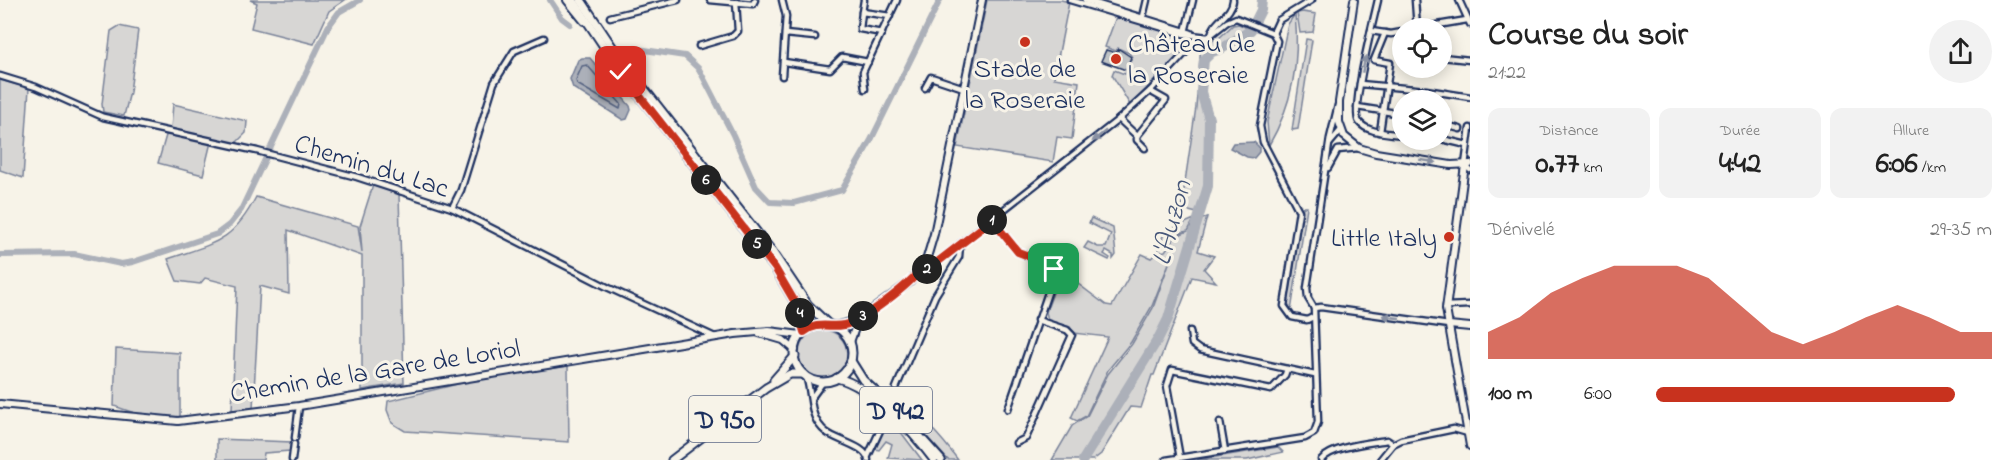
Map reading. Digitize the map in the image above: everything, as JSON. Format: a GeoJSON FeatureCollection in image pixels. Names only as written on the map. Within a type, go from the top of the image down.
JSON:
{"type":"FeatureCollection","features":[{"type":"Feature","properties":{"kind":"main road"},"geometry":{"type":"LineString","coordinates":[[567,0],[775,268],[796,304],[802,333],[813,326],[858,320],[910,282],[922,268],[932,245],[982,1]]}},
{"type":"Feature","properties":{"kind":"main road"},"geometry":{"type":"LineString","coordinates":[[573,0],[591,30]]}},
{"type":"Feature","properties":{"kind":"main road"},"geometry":{"type":"LineString","coordinates":[[581,0],[619,57],[773,253],[808,306],[846,335],[850,342]]}},
{"type":"Feature","properties":{"kind":"main road"},"geometry":{"type":"LineString","coordinates":[[1354,0],[1339,102],[1341,130],[1350,143],[1376,153],[1468,167],[1446,306],[1470,446]]}},
{"type":"Feature","properties":{"kind":"main road"},"geometry":{"type":"LineString","coordinates":[[795,353],[805,375],[823,382],[837,378],[851,361],[850,342],[858,320]]}},
{"type":"Feature","properties":{"kind":"main road"},"geometry":{"type":"LineString","coordinates":[[1449,325],[1470,327]]}},
{"type":"Feature","properties":{"kind":"main road","name":"Chemin de la Gare de Loriol"},"geometry":{"type":"LineString","coordinates":[[0,404],[162,421],[299,406],[716,337],[769,331],[802,333]]}},
{"type":"Feature","properties":{"kind":"main road","name":"Chemin de la Gare de Loriol"},"geometry":{"type":"LineString","coordinates":[[756,332],[783,340],[795,353]]}},
{"type":"Feature","properties":{"kind":"main road","name":"D 950"},"geometry":{"type":"LineString","coordinates":[[766,388],[795,353],[802,333]]}},
{"type":"Feature","properties":{"kind":"main road","name":"D 942"},"geometry":{"type":"LineString","coordinates":[[851,361],[863,380],[896,410],[941,460]]}},
{"type":"Feature","properties":{"kind":"main road","name":"D 950"},"geometry":{"type":"LineString","coordinates":[[672,460],[766,388],[790,374],[805,375]]}},
{"type":"Feature","properties":{"kind":"main road","name":"D 942"},"geometry":{"type":"LineString","coordinates":[[837,378],[855,384],[868,393],[911,434],[934,460]]}},
{"type":"Feature","properties":{"kind":"street"},"geometry":{"type":"LineString","coordinates":[[610,17],[678,0]]}},
{"type":"Feature","properties":{"kind":"street"},"geometry":{"type":"LineString","coordinates":[[710,0],[753,4],[755,0]]}},
{"type":"Feature","properties":{"kind":"street"},"geometry":{"type":"LineString","coordinates":[[782,0],[786,16],[782,76]]}},
{"type":"Feature","properties":{"kind":"street"},"geometry":{"type":"LineString","coordinates":[[864,0],[860,29],[882,33]]}},
{"type":"Feature","properties":{"kind":"street"},"geometry":{"type":"LineString","coordinates":[[865,89],[862,78],[897,0]]}},
{"type":"Feature","properties":{"kind":"street"},"geometry":{"type":"LineString","coordinates":[[1070,0],[1096,4]]}},
{"type":"Feature","properties":{"kind":"street"},"geometry":{"type":"LineString","coordinates":[[1085,0],[1198,36],[1211,35],[1232,19],[1245,21],[1273,33],[1277,41],[1260,126],[1263,142],[1299,210],[1284,306],[1292,317],[1306,320],[1313,317]]}},
{"type":"Feature","properties":{"kind":"street"},"geometry":{"type":"LineString","coordinates":[[1143,20],[1147,0]]}},
{"type":"Feature","properties":{"kind":"street"},"geometry":{"type":"LineString","coordinates":[[1185,32],[1193,0]]}},
{"type":"Feature","properties":{"kind":"street"},"geometry":{"type":"LineString","coordinates":[[1211,35],[1213,28],[1231,9],[1233,0]]}},
{"type":"Feature","properties":{"kind":"street"},"geometry":{"type":"LineString","coordinates":[[1273,33],[1279,20],[1312,0]]}},
{"type":"Feature","properties":{"kind":"street"},"geometry":{"type":"LineString","coordinates":[[1378,0],[1360,84],[1358,122],[1380,132],[1392,134]]}},
{"type":"Feature","properties":{"kind":"street"},"geometry":{"type":"LineString","coordinates":[[1415,0],[1418,18]]}},
{"type":"Feature","properties":{"kind":"street"},"geometry":{"type":"LineString","coordinates":[[1452,24],[1469,22],[1459,0]]}},
{"type":"Feature","properties":{"kind":"street"},"geometry":{"type":"LineString","coordinates":[[699,46],[733,36],[738,31],[736,3]]}},
{"type":"Feature","properties":{"kind":"street"},"geometry":{"type":"LineString","coordinates":[[862,12],[890,16]]}},
{"type":"Feature","properties":{"kind":"street"},"geometry":{"type":"LineString","coordinates":[[1371,31],[1392,33]]}},
{"type":"Feature","properties":{"kind":"street"},"geometry":{"type":"LineString","coordinates":[[1380,132],[1390,63],[1374,60],[1385,33]]}},
{"type":"Feature","properties":{"kind":"street"},"geometry":{"type":"LineString","coordinates":[[785,34],[815,37]]}},
{"type":"Feature","properties":{"kind":"street"},"geometry":{"type":"LineString","coordinates":[[733,36],[738,43]]}},
{"type":"Feature","properties":{"kind":"street"},"geometry":{"type":"LineString","coordinates":[[922,268],[931,267],[1119,119],[1150,91],[1198,36]]}},
{"type":"Feature","properties":{"kind":"street"},"geometry":{"type":"LineString","coordinates":[[452,208],[461,190],[494,83],[514,51],[544,38]]}},
{"type":"Feature","properties":{"kind":"street"},"geometry":{"type":"LineString","coordinates":[[784,62],[830,69],[842,57],[868,62]]}},
{"type":"Feature","properties":{"kind":"street"},"geometry":{"type":"LineString","coordinates":[[1452,58],[1470,60]]}},
{"type":"Feature","properties":{"kind":"street","name":"Chemin du Lac"},"geometry":{"type":"LineString","coordinates":[[0,76],[36,87],[103,117],[268,154],[396,188],[452,208],[609,288],[716,337]]}},
{"type":"Feature","properties":{"kind":"street"},"geometry":{"type":"LineString","coordinates":[[925,88],[931,77],[964,88]]}},
{"type":"Feature","properties":{"kind":"street"},"geometry":{"type":"LineString","coordinates":[[1360,84],[1470,97]]}},
{"type":"Feature","properties":{"kind":"street"},"geometry":{"type":"LineString","coordinates":[[1137,136],[1166,100],[1150,91]]}},
{"type":"Feature","properties":{"kind":"street"},"geometry":{"type":"LineString","coordinates":[[1166,460],[1305,438],[1314,433],[1318,422],[1315,375],[1316,325],[1313,317],[1314,308],[1308,298],[1307,288],[1334,114],[1339,102]]}},
{"type":"Feature","properties":{"kind":"street"},"geometry":{"type":"LineString","coordinates":[[1358,107],[1392,113]]}},
{"type":"Feature","properties":{"kind":"street"},"geometry":{"type":"LineString","coordinates":[[1119,119],[1137,136],[1137,140],[1145,148]]}},
{"type":"Feature","properties":{"kind":"street"},"geometry":{"type":"LineString","coordinates":[[1452,127],[1460,129]]}},
{"type":"Feature","properties":{"kind":"street"},"geometry":{"type":"LineString","coordinates":[[1468,167],[1467,145],[1470,128]]}},
{"type":"Feature","properties":{"kind":"street"},"geometry":{"type":"LineString","coordinates":[[1330,142],[1341,130]]}},
{"type":"Feature","properties":{"kind":"street"},"geometry":{"type":"LineString","coordinates":[[1452,141],[1467,145]]}},
{"type":"Feature","properties":{"kind":"street"},"geometry":{"type":"LineString","coordinates":[[1330,142],[1340,149]]}},
{"type":"Feature","properties":{"kind":"street"},"geometry":{"type":"LineString","coordinates":[[1326,171],[1335,153],[1340,149],[1359,148]]}},
{"type":"Feature","properties":{"kind":"street"},"geometry":{"type":"LineString","coordinates":[[992,220],[1018,252],[1054,267],[1055,272],[1008,409]]}},
{"type":"Feature","properties":{"kind":"street"},"geometry":{"type":"LineString","coordinates":[[896,388],[935,296],[959,257],[960,244]]}},
{"type":"Feature","properties":{"kind":"street"},"geometry":{"type":"LineString","coordinates":[[1446,306],[1470,305]]}},
{"type":"Feature","properties":{"kind":"street"},"geometry":{"type":"LineString","coordinates":[[1314,308],[1322,307],[1449,325]]}},
{"type":"Feature","properties":{"kind":"street"},"geometry":{"type":"LineString","coordinates":[[1016,443],[1026,438],[1072,336],[1067,330],[1037,320]]}},
{"type":"Feature","properties":{"kind":"street"},"geometry":{"type":"LineString","coordinates":[[1190,331],[1192,344],[1200,350],[1315,375]]}},
{"type":"Feature","properties":{"kind":"street"},"geometry":{"type":"LineString","coordinates":[[1180,458],[1167,386],[1172,370],[1271,390],[1287,369]]}},
{"type":"Feature","properties":{"kind":"street"},"geometry":{"type":"LineString","coordinates":[[805,375],[813,414],[821,428],[835,438],[864,452],[868,458]]}},
{"type":"Feature","properties":{"kind":"street"},"geometry":{"type":"LineString","coordinates":[[811,399],[813,392],[823,382]]}},
{"type":"Feature","properties":{"kind":"street"},"geometry":{"type":"LineString","coordinates":[[292,460],[299,406]]}},
{"type":"Feature","properties":{"kind":"street"},"geometry":{"type":"LineString","coordinates":[[1454,429],[1465,419]]}},
{"type":"Feature","properties":{"kind":"street"},"geometry":{"type":"LineString","coordinates":[[868,458],[884,422]]}},
{"type":"Feature","properties":{"kind":"street"},"geometry":{"type":"LineString","coordinates":[[1220,422],[1225,451]]}},
{"type":"Feature","properties":{"kind":"street"},"geometry":{"type":"LineString","coordinates":[[1380,460],[1393,444],[1401,440],[1454,429],[1468,433]]}},
{"type":"Feature","properties":{"kind":"street"},"geometry":{"type":"LineString","coordinates":[[1321,460],[1328,454],[1357,445],[1387,440],[1393,444]]}},
{"type":"Feature","properties":{"kind":"shaded area"},"geometry":{"type":"Polygon","coordinates":[[[250,0],[345,0],[329,11],[314,44],[251,28],[257,3],[250,0]]]}},
{"type":"Feature","properties":{"kind":"shaded area"},"geometry":{"type":"Polygon","coordinates":[[[987,0],[1061,0],[1069,2],[1054,78],[1079,82],[1072,139],[1057,137],[1053,162],[957,147],[987,0]]]}},
{"type":"Feature","properties":{"kind":"shaded area"},"geometry":{"type":"Polygon","coordinates":[[[1297,13],[1316,14],[1313,32],[1300,33],[1297,13]]]}},
{"type":"Feature","properties":{"kind":"shaded area"},"geometry":{"type":"Polygon","coordinates":[[[1295,14],[1296,48],[1293,81],[1284,114],[1269,145],[1267,122],[1288,24],[1295,14]]]}},
{"type":"Feature","properties":{"kind":"shaded area"},"geometry":{"type":"Polygon","coordinates":[[[1116,17],[1187,38],[1189,46],[1130,105],[1112,75],[1114,70],[1125,74],[1132,57],[1118,48],[1116,51],[1105,47],[1116,17]]]}},
{"type":"Feature","properties":{"kind":"shaded area"},"geometry":{"type":"Polygon","coordinates":[[[1239,24],[1249,29],[1223,46],[1210,50],[1202,59],[1200,93],[1207,119],[1207,186],[1197,213],[1181,209],[1196,107],[1201,44],[1219,38],[1233,25],[1239,24]]]}},
{"type":"Feature","properties":{"kind":"shaded area"},"geometry":{"type":"Polygon","coordinates":[[[119,26],[138,30],[130,92],[124,116],[103,112],[102,104],[111,31],[119,26]]]}},
{"type":"Feature","properties":{"kind":"shaded area"},"geometry":{"type":"Polygon","coordinates":[[[1306,39],[1312,40],[1298,129],[1292,130],[1306,39]]]}},
{"type":"Feature","properties":{"kind":"shaded area"},"geometry":{"type":"Polygon","coordinates":[[[0,80],[29,88],[23,178],[0,170],[0,80]]]}},
{"type":"Feature","properties":{"kind":"shaded area"},"geometry":{"type":"Polygon","coordinates":[[[173,104],[247,121],[246,133],[235,144],[171,129],[173,104]]]}},
{"type":"Feature","properties":{"kind":"shaded area"},"geometry":{"type":"Polygon","coordinates":[[[167,132],[211,142],[203,175],[158,163],[167,132]]]}},
{"type":"Feature","properties":{"kind":"shaded area"},"geometry":{"type":"Polygon","coordinates":[[[373,185],[399,194],[404,383],[362,390],[362,256],[288,230],[289,294],[260,286],[253,408],[232,410],[237,286],[205,278],[200,284],[177,281],[168,259],[210,244],[230,233],[239,224],[256,197],[358,226],[362,252],[360,226],[373,185]]]}},
{"type":"Feature","properties":{"kind":"shaded area"},"geometry":{"type":"Polygon","coordinates":[[[1303,207],[1307,207],[1291,311],[1288,303],[1303,207]]]}},
{"type":"Feature","properties":{"kind":"shaded area"},"geometry":{"type":"Polygon","coordinates":[[[1207,217],[1198,251],[1214,256],[1204,269],[1216,282],[1192,277],[1141,408],[1130,407],[1101,454],[1093,460],[1052,460],[1072,426],[1087,416],[1108,374],[1132,344],[1153,308],[1171,258],[1152,306],[1131,342],[1108,370],[1086,416],[1077,421],[1071,418],[1108,337],[1074,333],[1070,327],[1048,320],[1046,312],[1061,271],[1106,305],[1112,306],[1142,254],[1151,258],[1158,252],[1165,251],[1176,236],[1188,231],[1194,223],[1207,217]]]}},
{"type":"Feature","properties":{"kind":"shaded area"},"geometry":{"type":"Polygon","coordinates":[[[1091,218],[1113,228],[1116,255],[1113,259],[1113,255],[1106,251],[1104,254],[1110,258],[1109,260],[1084,248],[1088,242],[1098,247],[1106,247],[1111,234],[1089,223],[1091,218]]]}},
{"type":"Feature","properties":{"kind":"shaded area"},"geometry":{"type":"Polygon","coordinates":[[[1194,219],[1188,231],[1175,234],[1169,243],[1159,249],[1164,232],[1194,219]]]}},
{"type":"Feature","properties":{"kind":"shaded area"},"geometry":{"type":"Polygon","coordinates":[[[823,330],[840,337],[847,354],[840,371],[823,378],[806,371],[799,354],[806,337],[823,330]]]}},
{"type":"Feature","properties":{"kind":"shaded area"},"geometry":{"type":"Polygon","coordinates":[[[116,349],[180,353],[180,417],[146,417],[114,406],[116,349]]]}},
{"type":"Feature","properties":{"kind":"shaded area"},"geometry":{"type":"Polygon","coordinates":[[[568,366],[569,442],[405,431],[392,423],[387,410],[388,401],[482,378],[568,366]]]}},
{"type":"Feature","properties":{"kind":"shaded area"},"geometry":{"type":"Polygon","coordinates":[[[897,404],[913,411],[921,418],[958,460],[948,460],[897,404]]]}},
{"type":"Feature","properties":{"kind":"shaded area"},"geometry":{"type":"Polygon","coordinates":[[[884,429],[900,431],[922,460],[888,458],[892,444],[886,441],[879,450],[875,449],[884,429]]]}},
{"type":"Feature","properties":{"kind":"shaded area"},"geometry":{"type":"Polygon","coordinates":[[[217,439],[292,442],[290,451],[264,453],[263,460],[217,460],[217,439]]]}},
{"type":"Feature","properties":{"kind":"shaded area"},"geometry":{"type":"Polygon","coordinates":[[[1278,447],[1283,452],[1247,460],[1197,460],[1278,447]]]}},
{"type":"Feature","properties":{"kind":"water"},"geometry":{"type":"Polygon","coordinates":[[[590,58],[630,106],[631,110],[627,119],[623,120],[573,88],[570,79],[578,60],[590,58]]]}},
{"type":"Feature","properties":{"kind":"water"},"geometry":{"type":"Polygon","coordinates":[[[1254,142],[1259,147],[1259,152],[1254,158],[1230,148],[1233,143],[1254,142]]]}},
{"type":"Feature","properties":{"kind":"building","name":"Château de la Roseraie"},"geometry":{"type":"Polygon","coordinates":[[[1119,49],[1131,57],[1126,70],[1101,61],[1106,50],[1116,53],[1119,49]]]}},
{"type":"Feature","properties":{"kind":"waterway"},"geometry":{"type":"LineString","coordinates":[[0,255],[74,254],[121,264],[217,234],[229,225],[241,210],[328,27],[339,12],[360,0]]}},
{"type":"Feature","properties":{"kind":"waterway"},"geometry":{"type":"LineString","coordinates":[[550,0],[562,18],[570,24]]}},
{"type":"Feature","properties":{"kind":"waterway"},"geometry":{"type":"LineString","coordinates":[[631,48],[685,56],[699,69],[733,135],[756,187],[770,202],[794,203],[842,190],[871,140],[940,0]]}},
{"type":"Feature","properties":{"kind":"waterway","name":"L'Auzon"},"geometry":{"type":"LineString","coordinates":[[1083,460],[1168,319],[1208,186],[1209,119],[1201,92],[1204,60],[1212,52],[1223,48],[1251,30],[1261,10],[1262,0]]}},
{"type":"Feature","properties":{"kind":"place","name":"Stade de la Roseraie"},"geometry":{"type":"Point","coordinates":[1025,42]}},
{"type":"Feature","properties":{"kind":"place","name":"Château de la Roseraie"},"geometry":{"type":"Point","coordinates":[1116,59]}},
{"type":"Feature","properties":{"kind":"place","name":"Little Italy"},"geometry":{"type":"Point","coordinates":[1449,237]}},
{"type":"Feature","properties":{"kind":"route"},"geometry":{"type":"LineString","coordinates":[[621,72],[775,268],[796,304],[803,321],[804,332],[813,326],[824,324],[834,326],[858,320],[910,282],[922,268],[931,267],[992,220],[1018,252],[1050,264],[1054,269]]}}]}
